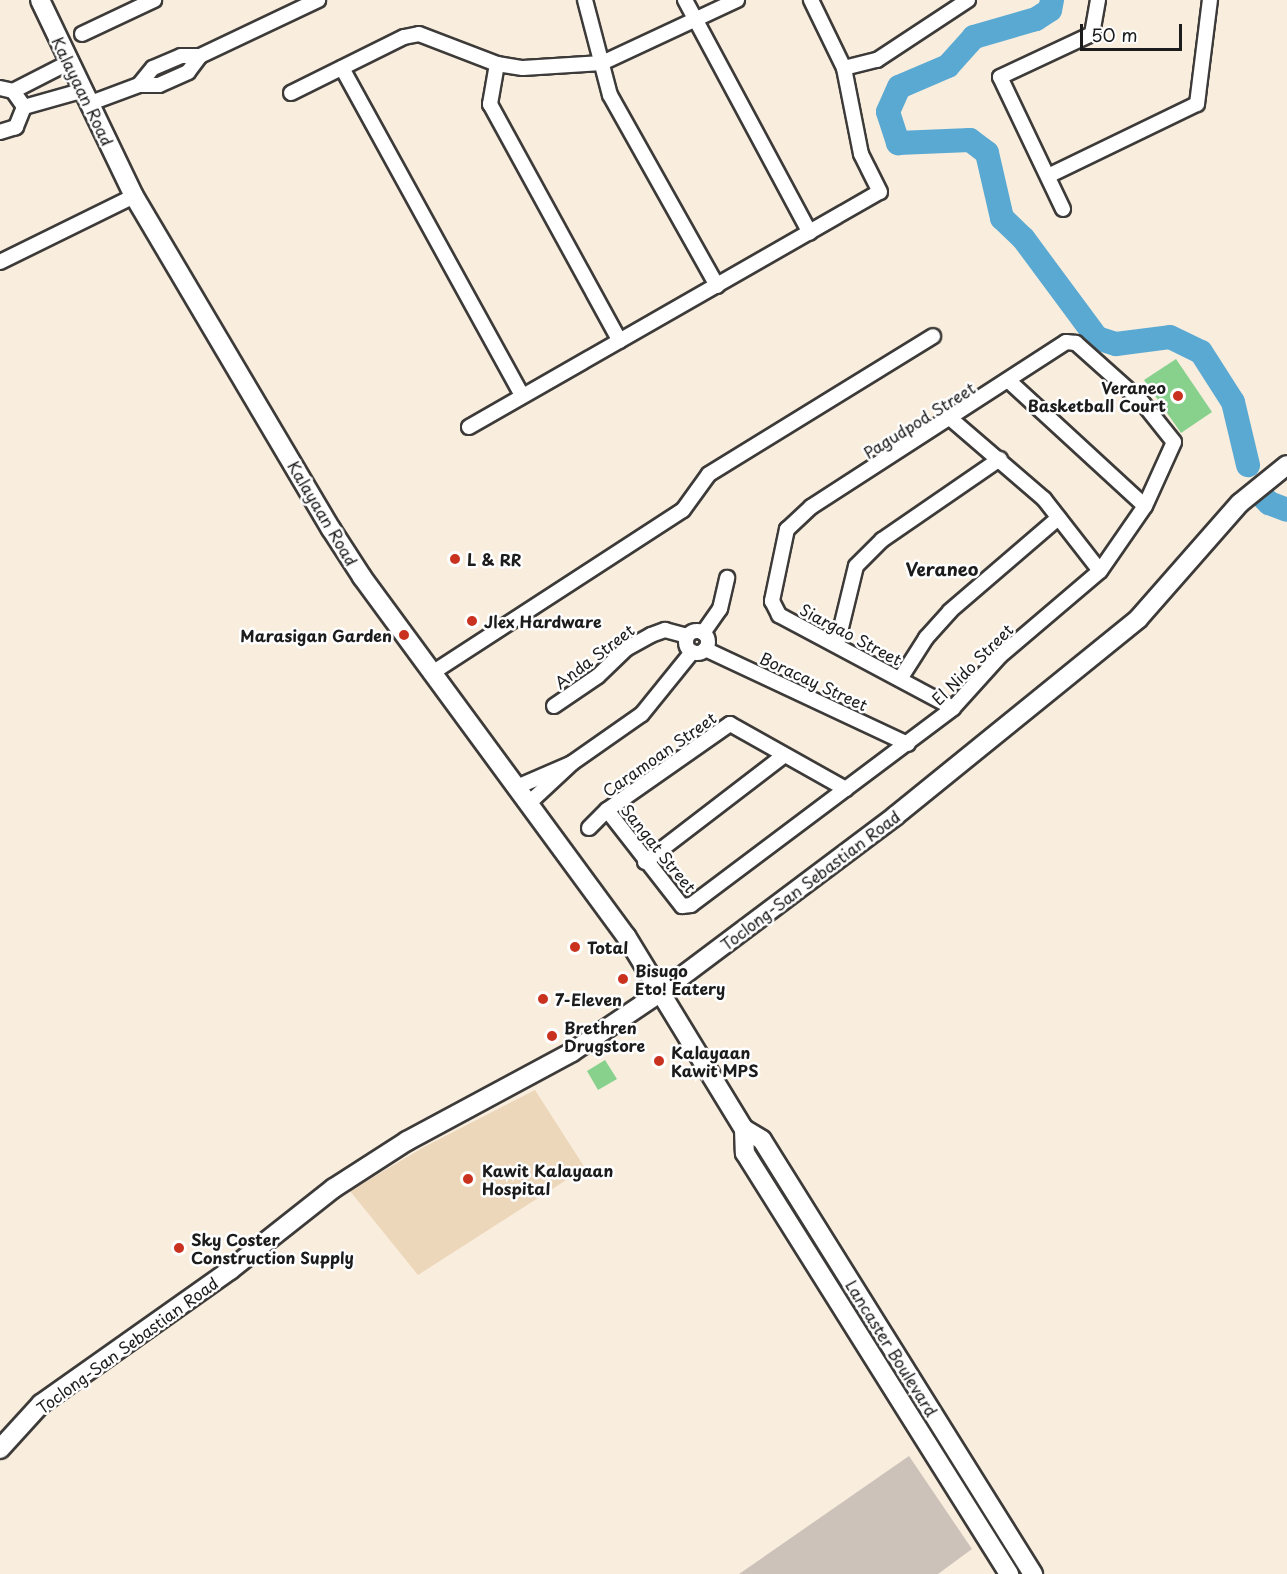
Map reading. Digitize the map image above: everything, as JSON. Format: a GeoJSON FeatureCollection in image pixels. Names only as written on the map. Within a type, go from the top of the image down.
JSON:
{"type":"FeatureCollection","features":[{"type":"Feature","properties":{"kind":"main road","name":"Kalayaan Road"},"geometry":{"type":"LineString","coordinates":[[40,0],[84,97],[134,196],[331,529],[432,673],[612,914],[661,992]]}},
{"type":"Feature","properties":{"kind":"main road","name":"Toclong-San Sebastian Road"},"geometry":{"type":"LineString","coordinates":[[0,1449],[41,1404],[230,1270],[334,1188],[407,1141],[572,1052],[661,992],[904,809],[1115,639],[1155,601],[1240,503],[1287,465]]}},
{"type":"Feature","properties":{"kind":"main road","name":"Lancaster Boulevard"},"geometry":{"type":"LineString","coordinates":[[661,992],[744,1129],[746,1153],[1009,1574]]}},
{"type":"Feature","properties":{"kind":"main road","name":"Lancaster Boulevard"},"geometry":{"type":"LineString","coordinates":[[744,1129],[762,1140],[1033,1574]]}},
{"type":"Feature","properties":{"kind":"street"},"geometry":{"type":"LineString","coordinates":[[82,34],[132,5],[154,0]]}},
{"type":"Feature","properties":{"kind":"street"},"geometry":{"type":"LineString","coordinates":[[24,107],[139,85],[153,68],[181,56],[200,56],[318,0]]}},
{"type":"Feature","properties":{"kind":"street"},"geometry":{"type":"LineString","coordinates":[[585,0],[610,95],[717,286]]}},
{"type":"Feature","properties":{"kind":"street"},"geometry":{"type":"LineString","coordinates":[[685,0],[810,233]]}},
{"type":"Feature","properties":{"kind":"street"},"geometry":{"type":"LineString","coordinates":[[291,93],[404,37],[419,34],[496,64],[523,68],[602,63],[737,0]]}},
{"type":"Feature","properties":{"kind":"street"},"geometry":{"type":"LineString","coordinates":[[469,427],[880,192],[861,154],[844,68],[811,0]]}},
{"type":"Feature","properties":{"kind":"street"},"geometry":{"type":"LineString","coordinates":[[844,68],[877,60],[968,0]]}},
{"type":"Feature","properties":{"kind":"street"},"geometry":{"type":"LineString","coordinates":[[1063,209],[1050,175],[1000,77],[1092,34],[1098,0]]}},
{"type":"Feature","properties":{"kind":"street"},"geometry":{"type":"LineString","coordinates":[[1050,175],[1197,104],[1210,0]]}},
{"type":"Feature","properties":{"kind":"street"},"geometry":{"type":"LineString","coordinates":[[24,107],[6,90],[68,63]]}},
{"type":"Feature","properties":{"kind":"street"},"geometry":{"type":"LineString","coordinates":[[496,64],[490,105],[620,341]]}},
{"type":"Feature","properties":{"kind":"street"},"geometry":{"type":"LineString","coordinates":[[342,68],[522,396]]}},
{"type":"Feature","properties":{"kind":"street"},"geometry":{"type":"LineString","coordinates":[[0,132],[16,127],[24,107]]}},
{"type":"Feature","properties":{"kind":"street"},"geometry":{"type":"LineString","coordinates":[[0,262],[134,196]]}},
{"type":"Feature","properties":{"kind":"street"},"geometry":{"type":"LineString","coordinates":[[432,673],[683,510],[709,474],[933,336]]}},
{"type":"Feature","properties":{"kind":"street","name":"Pagudpod Street"},"geometry":{"type":"LineString","coordinates":[[787,530],[811,507],[1071,341],[1142,402],[1174,442]]}},
{"type":"Feature","properties":{"kind":"street"},"geometry":{"type":"LineString","coordinates":[[1010,381],[1146,506]]}},
{"type":"Feature","properties":{"kind":"street"},"geometry":{"type":"LineString","coordinates":[[951,419],[1044,499],[1100,571]]}},
{"type":"Feature","properties":{"kind":"street","name":"El Nido Street"},"geometry":{"type":"LineString","coordinates":[[686,907],[908,744],[953,708],[1000,656],[1100,571],[1146,506],[1174,442]]}},
{"type":"Feature","properties":{"kind":"street"},"geometry":{"type":"LineString","coordinates":[[837,644],[856,566],[882,540],[1000,459]]}},
{"type":"Feature","properties":{"kind":"street"},"geometry":{"type":"LineString","coordinates":[[900,679],[926,638],[950,611],[1058,518]]}},
{"type":"Feature","properties":{"kind":"street","name":"Siargao Street"},"geometry":{"type":"LineString","coordinates":[[787,530],[772,601],[779,615],[953,708]]}},
{"type":"Feature","properties":{"kind":"street"},"geometry":{"type":"LineString","coordinates":[[703,633],[720,609],[727,578]]}},
{"type":"Feature","properties":{"kind":"street","name":"Anda Street"},"geometry":{"type":"LineString","coordinates":[[554,706],[598,676],[626,649],[651,635],[665,630],[687,636]]}},
{"type":"Feature","properties":{"kind":"street"},"geometry":{"type":"LineString","coordinates":[[529,803],[572,763],[642,714],[708,642],[703,633],[696,631],[687,636],[687,647],[699,650]]}},
{"type":"Feature","properties":{"kind":"street","name":"Boracay Street"},"geometry":{"type":"LineString","coordinates":[[699,650],[908,744]]}},
{"type":"Feature","properties":{"kind":"street","name":"Caramoan Street"},"geometry":{"type":"LineString","coordinates":[[589,828],[607,810],[730,724],[783,756],[846,789]]}},
{"type":"Feature","properties":{"kind":"street"},"geometry":{"type":"LineString","coordinates":[[645,862],[783,756]]}},
{"type":"Feature","properties":{"kind":"street"},"geometry":{"type":"LineString","coordinates":[[517,788],[572,763]]}},
{"type":"Feature","properties":{"kind":"street","name":"Sangat Street"},"geometry":{"type":"LineString","coordinates":[[607,810],[645,862],[686,907]]}},
{"type":"Feature","properties":{"kind":"shaded area","name":"Kawit Kalayaan Hospital"},"geometry":{"type":"Polygon","coordinates":[[[535,1090],[585,1168],[418,1275],[350,1191],[424,1147],[535,1090]]]}},
{"type":"Feature","properties":{"kind":"shaded area"},"geometry":{"type":"Polygon","coordinates":[[[909,1456],[972,1549],[938,1574],[739,1574],[909,1456]]]}},
{"type":"Feature","properties":{"kind":"green space","name":"Veraneo Basketball Court"},"geometry":{"type":"Polygon","coordinates":[[[1176,359],[1212,412],[1181,433],[1144,380],[1176,359]]]}},
{"type":"Feature","properties":{"kind":"green space"},"geometry":{"type":"Polygon","coordinates":[[[605,1060],[617,1079],[598,1090],[587,1071],[605,1060]]]}},
{"type":"Feature","properties":{"kind":"waterway"},"geometry":{"type":"LineString","coordinates":[[1052,0],[1050,10],[1036,19],[974,37],[948,66],[899,87],[888,112],[898,143],[970,140],[987,153],[1002,218],[1023,238],[1097,338],[1116,344],[1170,337],[1201,352],[1233,402],[1248,465]]}},
{"type":"Feature","properties":{"kind":"waterway"},"geometry":{"type":"LineString","coordinates":[[1258,492],[1269,503],[1287,510]]}},
{"type":"Feature","properties":{"kind":"place","name":"Veraneo Basketball Court"},"geometry":{"type":"Point","coordinates":[1178,396]}},
{"type":"Feature","properties":{"kind":"place","name":"L & RR"},"geometry":{"type":"Point","coordinates":[455,559]}},
{"type":"Feature","properties":{"kind":"place","name":"Jlex Hardware"},"geometry":{"type":"Point","coordinates":[472,621]}},
{"type":"Feature","properties":{"kind":"place","name":"Marasigan Garden"},"geometry":{"type":"Point","coordinates":[404,635]}},
{"type":"Feature","properties":{"kind":"place","name":"Total"},"geometry":{"type":"Point","coordinates":[575,947]}},
{"type":"Feature","properties":{"kind":"place","name":"Bisugo Eto! Eatery"},"geometry":{"type":"Point","coordinates":[623,979]}},
{"type":"Feature","properties":{"kind":"place","name":"7-Eleven"},"geometry":{"type":"Point","coordinates":[543,999]}},
{"type":"Feature","properties":{"kind":"place","name":"Brethren Drugstore"},"geometry":{"type":"Point","coordinates":[552,1036]}},
{"type":"Feature","properties":{"kind":"place","name":"Kalayaan Kawit MPS"},"geometry":{"type":"Point","coordinates":[659,1061]}},
{"type":"Feature","properties":{"kind":"place","name":"Kawit Kalayaan Hospital"},"geometry":{"type":"Point","coordinates":[468,1179]}},
{"type":"Feature","properties":{"kind":"place","name":"Sky Coster Construction Supply"},"geometry":{"type":"Point","coordinates":[179,1248]}},
{"type":"Feature","properties":{"kind":"district","name":"Veraneo"},"geometry":{"type":"Point","coordinates":[942,569]}}]}
